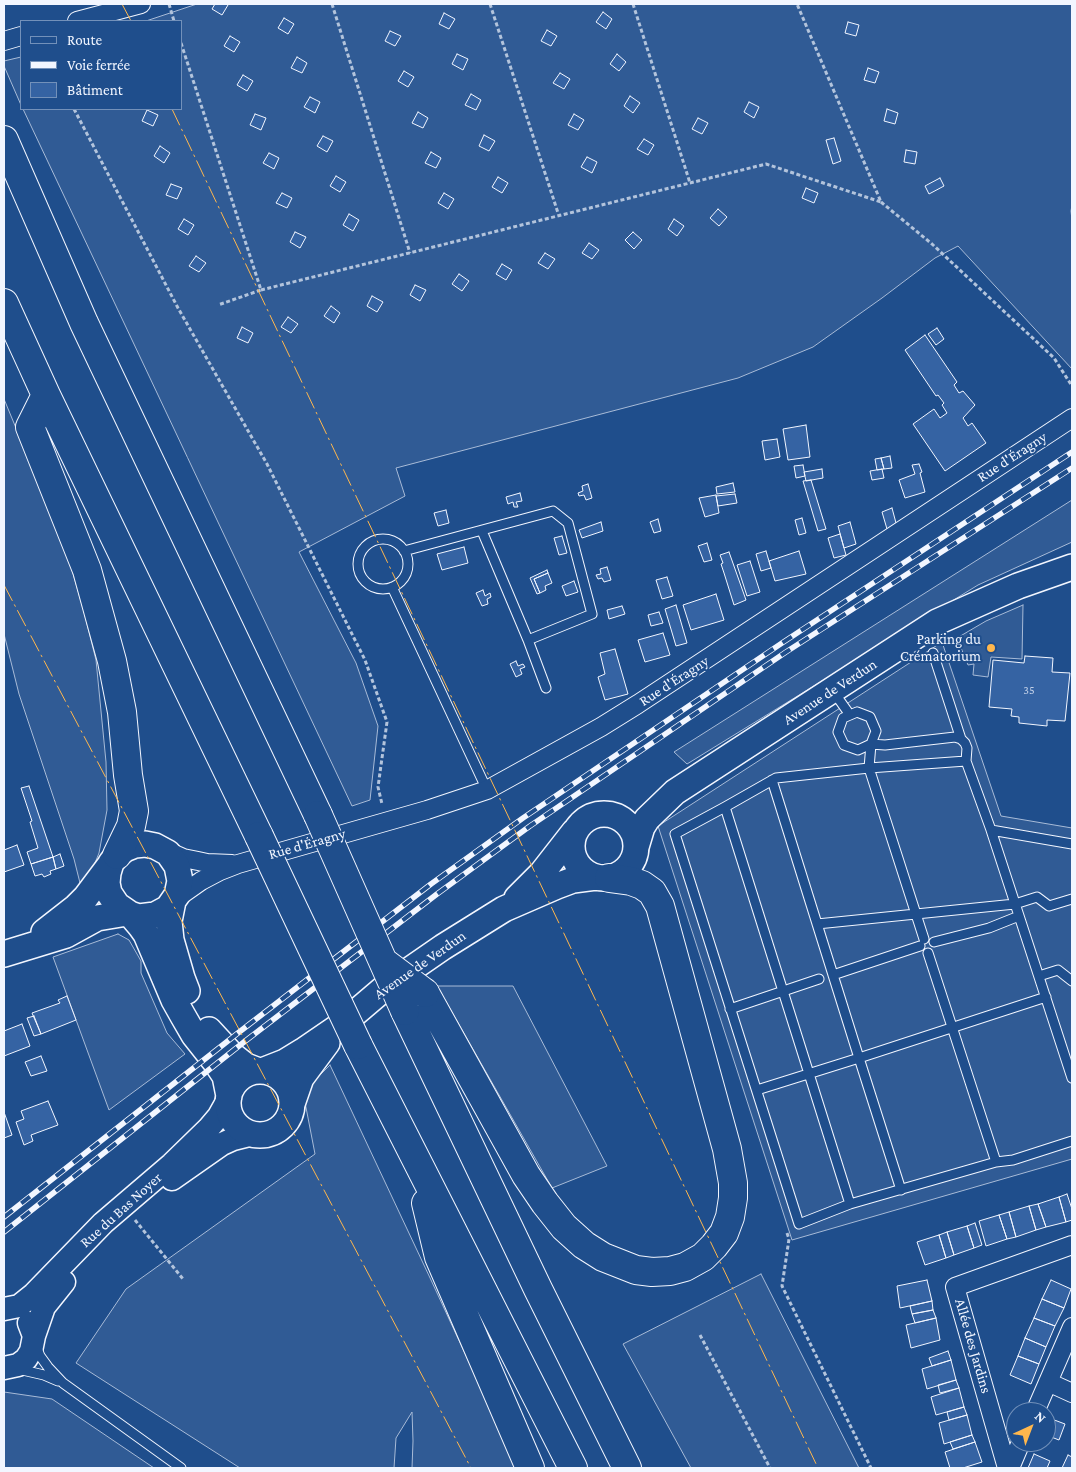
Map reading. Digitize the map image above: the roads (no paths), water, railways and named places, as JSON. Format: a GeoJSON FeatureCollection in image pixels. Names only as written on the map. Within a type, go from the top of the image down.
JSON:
{"type":"FeatureCollection","features":[{"type":"Feature","properties":{"kind":"highway"},"geometry":{"type":"LineString","coordinates":[[4,141],[84,323],[318,815],[405,1011],[538,1289],[627,1468]]}},
{"type":"Feature","properties":{"kind":"highway"},"geometry":{"type":"LineString","coordinates":[[4,303],[46,395],[259,836],[349,1035],[416,1161],[573,1468]]}},
{"type":"Feature","properties":{"kind":"highway"},"geometry":{"type":"LineString","coordinates":[[46,395],[30,427],[87,570],[112,661],[122,712],[128,775],[134,812],[131,826],[114,859]]}},
{"type":"Feature","properties":{"kind":"highway"},"geometry":{"type":"LineString","coordinates":[[382,960],[425,993],[526,1175],[564,1227],[584,1245],[603,1258],[636,1270],[652,1272],[670,1271],[685,1267],[703,1257],[714,1246],[724,1233],[730,1217],[733,1183],[727,1149],[660,906],[652,892],[642,885],[631,881],[602,878]]}},
{"type":"Feature","properties":{"kind":"highway"},"geometry":{"type":"LineString","coordinates":[[416,1161],[439,1257],[530,1468]]}},
{"type":"Feature","properties":{"kind":"main road","name":"Avenue de Verdun"},"geometry":{"type":"LineString","coordinates":[[636,847],[642,827],[647,819],[675,792],[937,622],[1018,586],[1072,567]]}},
{"type":"Feature","properties":{"kind":"main road","name":"Avenue de Verdun"},"geometry":{"type":"LineString","coordinates":[[605,813],[641,805],[675,792]]}},
{"type":"Feature","properties":{"kind":"main road"},"geometry":{"type":"LineString","coordinates":[[605,813],[617,816],[628,824],[634,834],[636,847],[633,860],[626,870],[615,876],[602,878],[584,872],[573,857],[571,844],[574,832],[581,822],[592,815],[605,813]]}},
{"type":"Feature","properties":{"kind":"main road","name":"Avenue de Verdun"},"geometry":{"type":"LineString","coordinates":[[504,909],[542,873],[574,832]]}},
{"type":"Feature","properties":{"kind":"main road"},"geometry":{"type":"LineString","coordinates":[[12,951],[44,932],[76,907],[91,892],[114,859],[130,847],[150,844],[159,848],[171,857],[178,870],[180,886],[169,922],[171,940],[182,978],[195,1009],[232,1055],[246,1066],[272,1073],[284,1081],[291,1094],[292,1104],[288,1117],[280,1128],[267,1134],[253,1134],[240,1128],[233,1120],[229,1110],[227,1083],[221,1069],[194,1035],[174,1000],[146,934],[128,913]]}},
{"type":"Feature","properties":{"kind":"main road"},"geometry":{"type":"LineString","coordinates":[[114,859],[107,878],[109,892],[117,906],[139,917],[154,915],[164,911],[174,901]]}},
{"type":"Feature","properties":{"kind":"main road","name":"Avenue de Verdun"},"geometry":{"type":"LineString","coordinates":[[292,1104],[301,1078],[312,1062],[349,1035],[388,985],[504,909],[573,880],[602,878]]}},
{"type":"Feature","properties":{"kind":"main road"},"geometry":{"type":"LineString","coordinates":[[12,951],[61,937],[96,918],[128,913]]}},
{"type":"Feature","properties":{"kind":"main road","name":"Avenue de Verdun"},"geometry":{"type":"LineString","coordinates":[[260,1071],[349,1035]]}},
{"type":"Feature","properties":{"kind":"main road"},"geometry":{"type":"LineString","coordinates":[[229,1098],[233,1086],[239,1078],[248,1073],[260,1071]]}},
{"type":"Feature","properties":{"kind":"street"},"geometry":{"type":"LineString","coordinates":[[80,20],[141,4]]}},
{"type":"Feature","properties":{"kind":"street"},"geometry":{"type":"LineString","coordinates":[[4,41],[20,36]]}},
{"type":"Feature","properties":{"kind":"street","name":"Rue d'Éragny"},"geometry":{"type":"LineString","coordinates":[[174,901],[201,881],[238,864],[427,810],[487,790],[601,727],[638,704],[1072,418]]}},
{"type":"Feature","properties":{"kind":"street","name":"Rue d'Éragny"},"geometry":{"type":"LineString","coordinates":[[159,848],[175,855],[198,861],[238,864]]}},
{"type":"Feature","properties":{"kind":"street","name":"Rue du Bas Noyer"},"geometry":{"type":"LineString","coordinates":[[4,1309],[19,1306],[34,1294],[103,1223],[167,1168],[208,1129],[219,1116],[229,1098]]}},
{"type":"Feature","properties":{"kind":"street","name":"Rue du Bas Noyer"},"geometry":{"type":"LineString","coordinates":[[6,1368],[18,1365],[26,1359],[31,1351],[40,1317],[48,1300],[123,1219],[163,1186],[216,1148],[233,1139],[253,1134]]}},
{"type":"Feature","properties":{"kind":"street","name":"Allée des Jardins"},"geometry":{"type":"LineString","coordinates":[[1009,1468],[956,1286],[1072,1245]]}},
{"type":"Feature","properties":{"kind":"street"},"geometry":{"type":"LineString","coordinates":[[4,1309],[18,1312],[26,1318],[34,1339]]}},
{"type":"Feature","properties":{"kind":"street"},"geometry":{"type":"LineString","coordinates":[[1039,1402],[1072,1327]]}},
{"type":"Feature","properties":{"kind":"street"},"geometry":{"type":"LineString","coordinates":[[1048,1382],[1072,1393]]}},
{"type":"Feature","properties":{"kind":"street","name":"Allée des Jardins"},"geometry":{"type":"LineString","coordinates":[[1009,1468],[1016,1452]]}},
{"type":"Feature","properties":{"kind":"lane"},"geometry":{"type":"LineString","coordinates":[[404,551],[553,511],[568,523],[592,614],[528,640]]}},
{"type":"Feature","properties":{"kind":"lane"},"geometry":{"type":"LineString","coordinates":[[482,531],[546,688]]}},
{"type":"Feature","properties":{"kind":"lane"},"geometry":{"type":"LineString","coordinates":[[384,539],[392,541],[404,551],[407,559],[407,568],[404,576],[392,587],[376,588],[363,579],[359,572],[359,556],[369,543],[384,539]]}},
{"type":"Feature","properties":{"kind":"lane"},"geometry":{"type":"LineString","coordinates":[[392,587],[487,790]]}},
{"type":"Feature","properties":{"kind":"lane"},"geometry":{"type":"LineString","coordinates":[[933,653],[960,738]]}},
{"type":"Feature","properties":{"kind":"lane"},"geometry":{"type":"LineString","coordinates":[[832,690],[850,715]]}},
{"type":"Feature","properties":{"kind":"lane"},"geometry":{"type":"LineString","coordinates":[[996,1162],[928,953],[921,950],[922,943],[916,914],[869,768],[871,744],[876,731],[870,717],[856,712],[843,718],[838,732],[844,745],[858,750],[871,744],[885,745],[955,737],[965,742],[967,748],[966,761],[991,830],[1072,1078]]}},
{"type":"Feature","properties":{"kind":"lane"},"geometry":{"type":"LineString","coordinates":[[966,761],[869,768],[776,778],[725,808],[675,834],[800,1224],[850,1204],[996,1162],[1013,1160],[1072,1141]]}},
{"type":"Feature","properties":{"kind":"lane"},"geometry":{"type":"LineString","coordinates":[[772,780],[901,1190]]}},
{"type":"Feature","properties":{"kind":"lane"},"geometry":{"type":"LineString","coordinates":[[725,808],[850,1204]]}},
{"type":"Feature","properties":{"kind":"lane"},"geometry":{"type":"LineString","coordinates":[[991,830],[1072,844]]}},
{"type":"Feature","properties":{"kind":"lane"},"geometry":{"type":"LineString","coordinates":[[817,924],[1015,904],[1038,897],[1050,906],[1072,898]]}},
{"type":"Feature","properties":{"kind":"lane"},"geometry":{"type":"LineString","coordinates":[[833,975],[931,939],[934,942],[989,928],[1019,916]]}},
{"type":"Feature","properties":{"kind":"lane"},"geometry":{"type":"LineString","coordinates":[[928,953],[934,949],[934,942]]}},
{"type":"Feature","properties":{"kind":"lane"},"geometry":{"type":"LineString","coordinates":[[1038,976],[1058,970],[1072,981]]}},
{"type":"Feature","properties":{"kind":"lane"},"geometry":{"type":"LineString","coordinates":[[730,1009],[819,979]]}},
{"type":"Feature","properties":{"kind":"lane"},"geometry":{"type":"LineString","coordinates":[[757,1090],[1046,997]]}},
{"type":"Feature","properties":{"kind":"lane"},"geometry":{"type":"LineString","coordinates":[[34,1339],[40,1356],[63,1383],[181,1468]]}},
{"type":"Feature","properties":{"kind":"lane"},"geometry":{"type":"LineString","coordinates":[[6,1368],[44,1375],[63,1383]]}},
{"type":"Feature","properties":{"kind":"railway"},"geometry":{"type":"LineString","coordinates":[[4,1217],[431,884],[523,818],[782,643],[1072,452]]}},
{"type":"Feature","properties":{"kind":"railway"},"geometry":{"type":"LineString","coordinates":[[4,1232],[244,1042],[437,894],[530,826],[786,652],[1072,468]]}},
{"type":"Feature","properties":{"kind":"place","name":"Parking du Crématorium"},"geometry":{"type":"Point","coordinates":[991,648]}}]}
